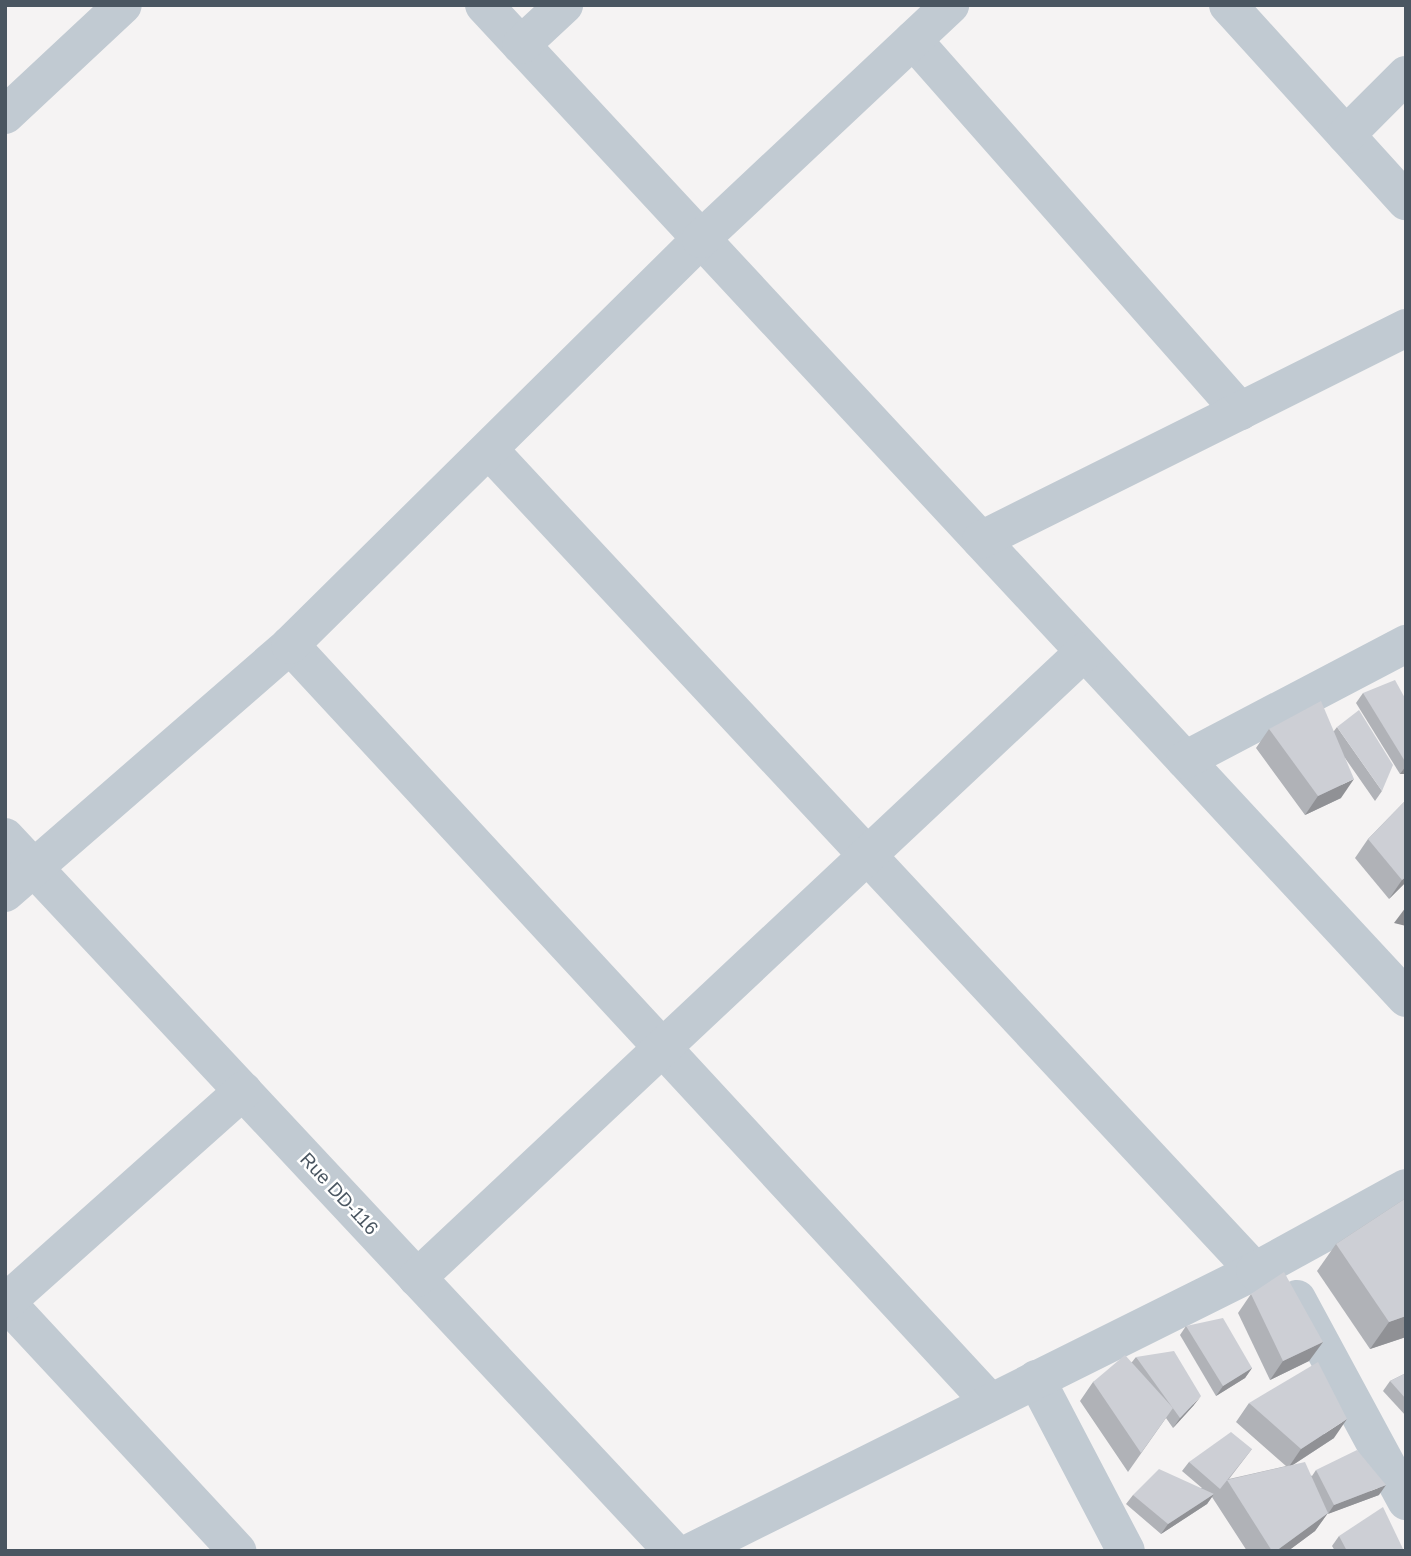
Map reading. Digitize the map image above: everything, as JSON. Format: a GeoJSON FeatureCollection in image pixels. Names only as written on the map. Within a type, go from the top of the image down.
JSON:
{"type":"FeatureCollection","features":[{"type":"Feature","properties":{"kind":"street"},"geometry":{"type":"LineString","coordinates":[[5,115],[123,5]]}},
{"type":"Feature","properties":{"kind":"street"},"geometry":{"type":"LineString","coordinates":[[484,5],[1406,998]]}},
{"type":"Feature","properties":{"kind":"street"},"geometry":{"type":"LineString","coordinates":[[521,45],[564,5]]}},
{"type":"Feature","properties":{"kind":"street"},"geometry":{"type":"LineString","coordinates":[[19,880],[290,645],[491,452],[701,239],[950,5]]}},
{"type":"Feature","properties":{"kind":"street"},"geometry":{"type":"LineString","coordinates":[[1228,5],[1406,201]]}},
{"type":"Feature","properties":{"kind":"street"},"geometry":{"type":"LineString","coordinates":[[913,40],[1240,411]]}},
{"type":"Feature","properties":{"kind":"street"},"geometry":{"type":"LineString","coordinates":[[1346,135],[1406,75]]}},
{"type":"Feature","properties":{"kind":"street"},"geometry":{"type":"LineString","coordinates":[[981,540],[1406,328]]}},
{"type":"Feature","properties":{"kind":"street"},"geometry":{"type":"LineString","coordinates":[[491,452],[1266,1266],[1406,1501]]}},
{"type":"Feature","properties":{"kind":"street"},"geometry":{"type":"LineString","coordinates":[[1185,760],[1406,644]]}},
{"type":"Feature","properties":{"kind":"street"},"geometry":{"type":"LineString","coordinates":[[290,645],[990,1402]]}},
{"type":"Feature","properties":{"kind":"street"},"geometry":{"type":"LineString","coordinates":[[417,1279],[1084,652]]}},
{"type":"Feature","properties":{"kind":"street","name":"Rue DD-116"},"geometry":{"type":"LineString","coordinates":[[5,837],[19,880],[243,1091],[673,1551]]}},
{"type":"Feature","properties":{"kind":"street"},"geometry":{"type":"LineString","coordinates":[[237,1551],[6,1303],[243,1091]]}},
{"type":"Feature","properties":{"kind":"street"},"geometry":{"type":"LineString","coordinates":[[692,1551],[1266,1266],[1406,1188]]}},
{"type":"Feature","properties":{"kind":"street"},"geometry":{"type":"LineString","coordinates":[[1036,1379],[1126,1551]]}},
{"type":"Feature","properties":{"kind":"building"},"geometry":{"type":"Polygon","coordinates":[[[1395,680],[1406,700],[1406,763],[1363,693],[1395,680]]]}},
{"type":"Feature","properties":{"kind":"building"},"geometry":{"type":"Polygon","coordinates":[[[1321,701],[1354,779],[1318,796],[1269,729],[1321,701]]]}},
{"type":"Feature","properties":{"kind":"building"},"geometry":{"type":"Polygon","coordinates":[[[1359,710],[1393,765],[1382,791],[1337,727],[1359,710]]]}},
{"type":"Feature","properties":{"kind":"building"},"geometry":{"type":"Polygon","coordinates":[[[1406,800],[1406,877],[1402,880],[1368,839],[1406,800]]]}},
{"type":"Feature","properties":{"kind":"building"},"geometry":{"type":"Polygon","coordinates":[[[1406,1198],[1406,1316],[1389,1322],[1336,1244],[1406,1198]]]}},
{"type":"Feature","properties":{"kind":"building"},"geometry":{"type":"Polygon","coordinates":[[[1284,1272],[1323,1342],[1283,1361],[1251,1294],[1284,1272]]]}},
{"type":"Feature","properties":{"kind":"building"},"geometry":{"type":"Polygon","coordinates":[[[1223,1318],[1252,1368],[1223,1386],[1186,1326],[1223,1318]]]}},
{"type":"Feature","properties":{"kind":"building"},"geometry":{"type":"Polygon","coordinates":[[[1174,1351],[1201,1396],[1180,1418],[1136,1357],[1174,1351]]]}},
{"type":"Feature","properties":{"kind":"building"},"geometry":{"type":"Polygon","coordinates":[[[1125,1355],[1173,1408],[1141,1453],[1093,1382],[1125,1355]]]}},
{"type":"Feature","properties":{"kind":"building"},"geometry":{"type":"Polygon","coordinates":[[[1318,1362],[1347,1419],[1301,1449],[1249,1403],[1318,1362]]]}},
{"type":"Feature","properties":{"kind":"building"},"geometry":{"type":"Polygon","coordinates":[[[1406,1373],[1406,1399],[1390,1381],[1406,1373]]]}},
{"type":"Feature","properties":{"kind":"building"},"geometry":{"type":"Polygon","coordinates":[[[1231,1432],[1252,1449],[1220,1489],[1189,1462],[1231,1432]]]}},
{"type":"Feature","properties":{"kind":"building"},"geometry":{"type":"Polygon","coordinates":[[[1357,1450],[1386,1485],[1334,1505],[1316,1470],[1357,1450]]]}},
{"type":"Feature","properties":{"kind":"building"},"geometry":{"type":"Polygon","coordinates":[[[1305,1462],[1328,1513],[1276,1551],[1272,1551],[1227,1480],[1305,1462]]]}},
{"type":"Feature","properties":{"kind":"building"},"geometry":{"type":"Polygon","coordinates":[[[1159,1469],[1214,1494],[1168,1524],[1133,1495],[1159,1469]]]}},
{"type":"Feature","properties":{"kind":"building"},"geometry":{"type":"Polygon","coordinates":[[[1383,1507],[1404,1551],[1347,1551],[1339,1536],[1383,1507]]]}}]}
